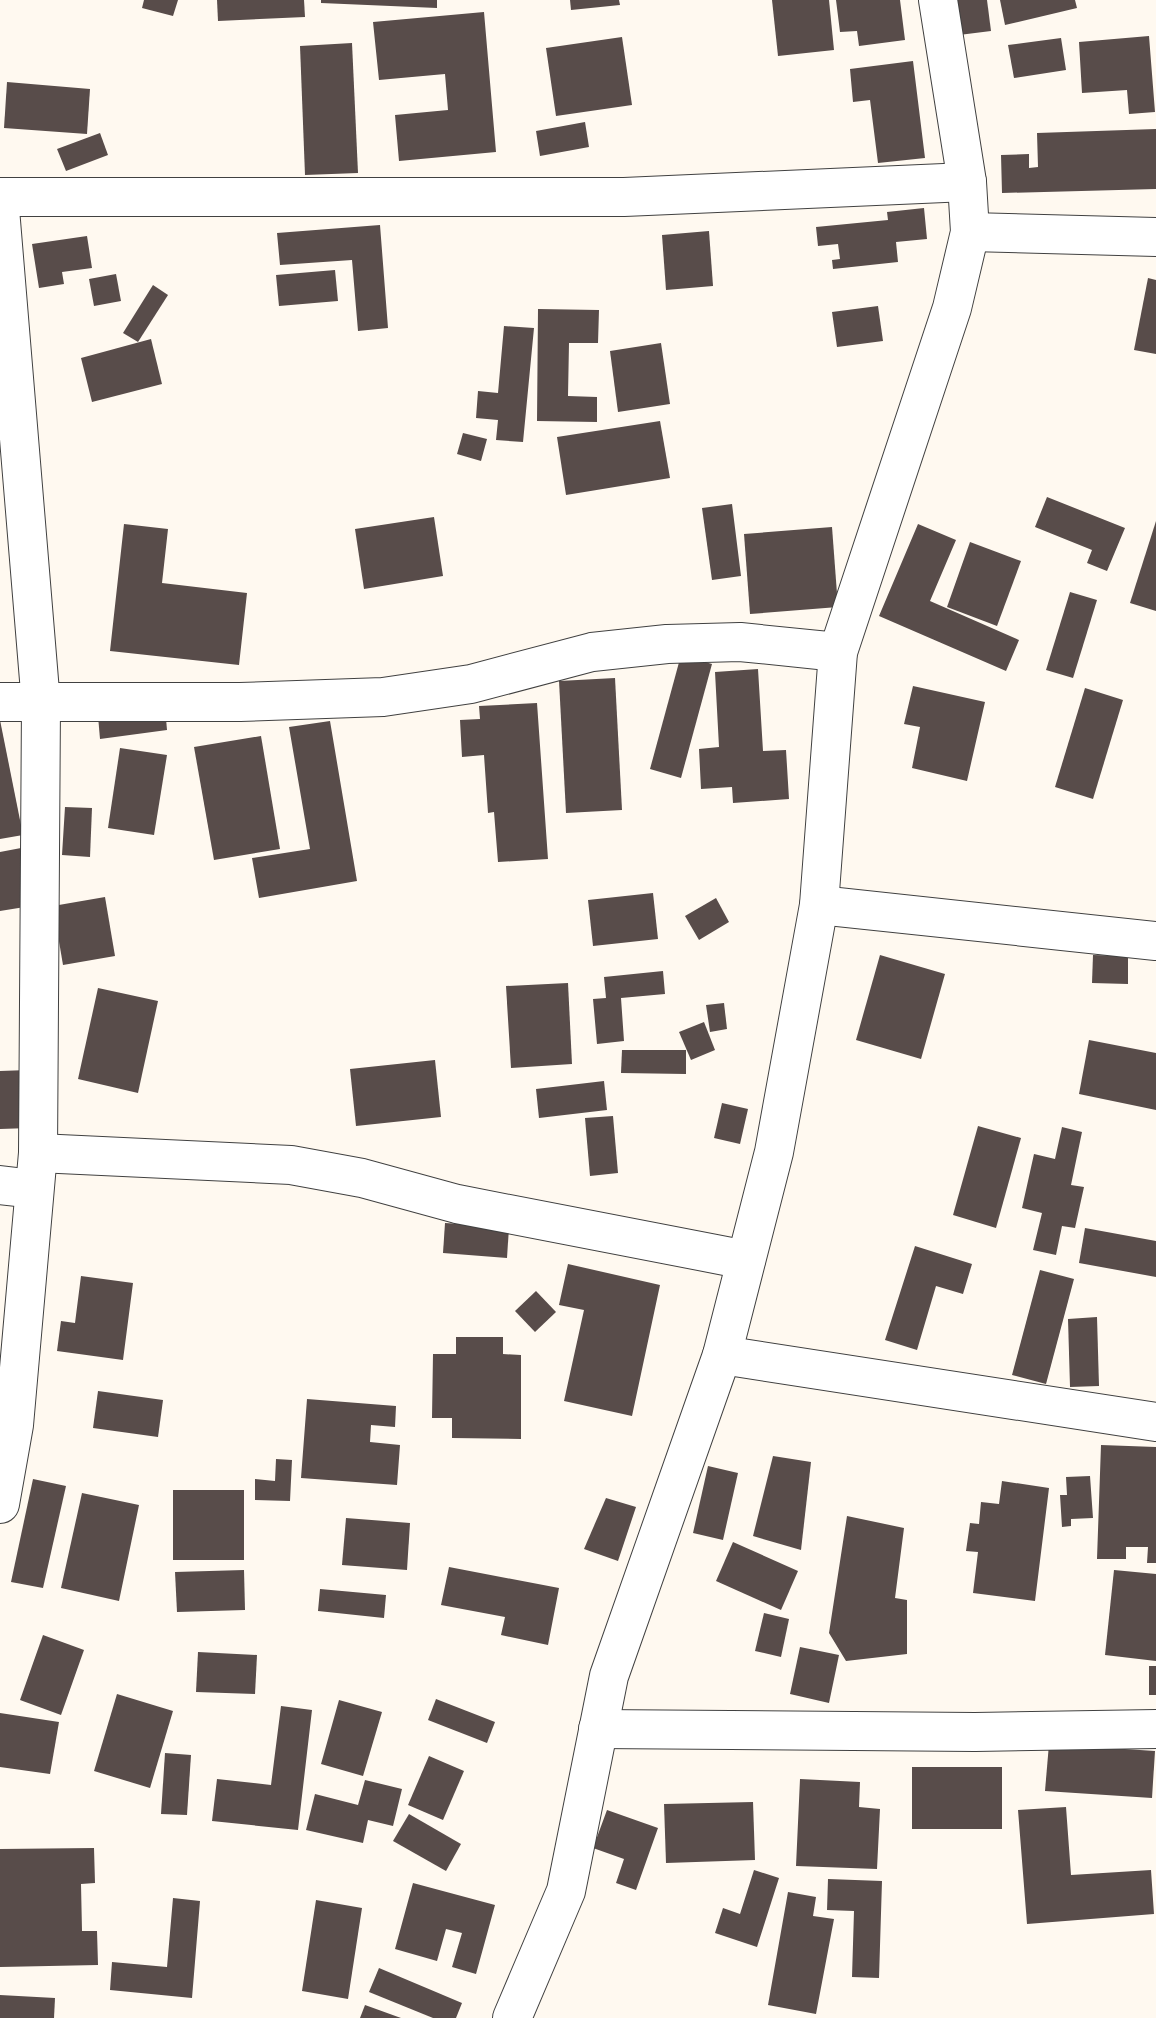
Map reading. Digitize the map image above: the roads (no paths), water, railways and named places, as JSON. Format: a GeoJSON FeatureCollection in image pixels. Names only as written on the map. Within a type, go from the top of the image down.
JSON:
{"type":"FeatureCollection","features":[{"type":"Feature","properties":{"kind":"street"},"geometry":{"type":"LineString","coordinates":[[512,2018],[566,1891],[609,1676],[722,1355],[774,1152],[819,905],[838,652],[952,308],[970,232],[967,182],[938,0]]}},
{"type":"Feature","properties":{"kind":"street"},"geometry":{"type":"LineString","coordinates":[[0,197],[624,197],[967,182]]}},
{"type":"Feature","properties":{"kind":"street"},"geometry":{"type":"LineString","coordinates":[[0,209],[41,704],[14,1425],[0,1504]]}},
{"type":"Feature","properties":{"kind":"street"},"geometry":{"type":"LineString","coordinates":[[970,232],[1156,237]]}},
{"type":"Feature","properties":{"kind":"street"},"geometry":{"type":"LineString","coordinates":[[0,702],[240,702],[383,697],[471,684],[592,652],[667,644],[740,642],[838,652]]}},
{"type":"Feature","properties":{"kind":"street"},"geometry":{"type":"LineString","coordinates":[[819,905],[1156,941]]}},
{"type":"Feature","properties":{"kind":"street"},"geometry":{"type":"LineString","coordinates":[[24,1176],[291,1165],[362,1178],[457,1204],[746,1260]]}},
{"type":"Feature","properties":{"kind":"street"},"geometry":{"type":"LineString","coordinates":[[722,1355],[1156,1422]]}},
{"type":"Feature","properties":{"kind":"street"},"geometry":{"type":"LineString","coordinates":[[598,1729],[959,1732],[1156,1729]]}}]}
